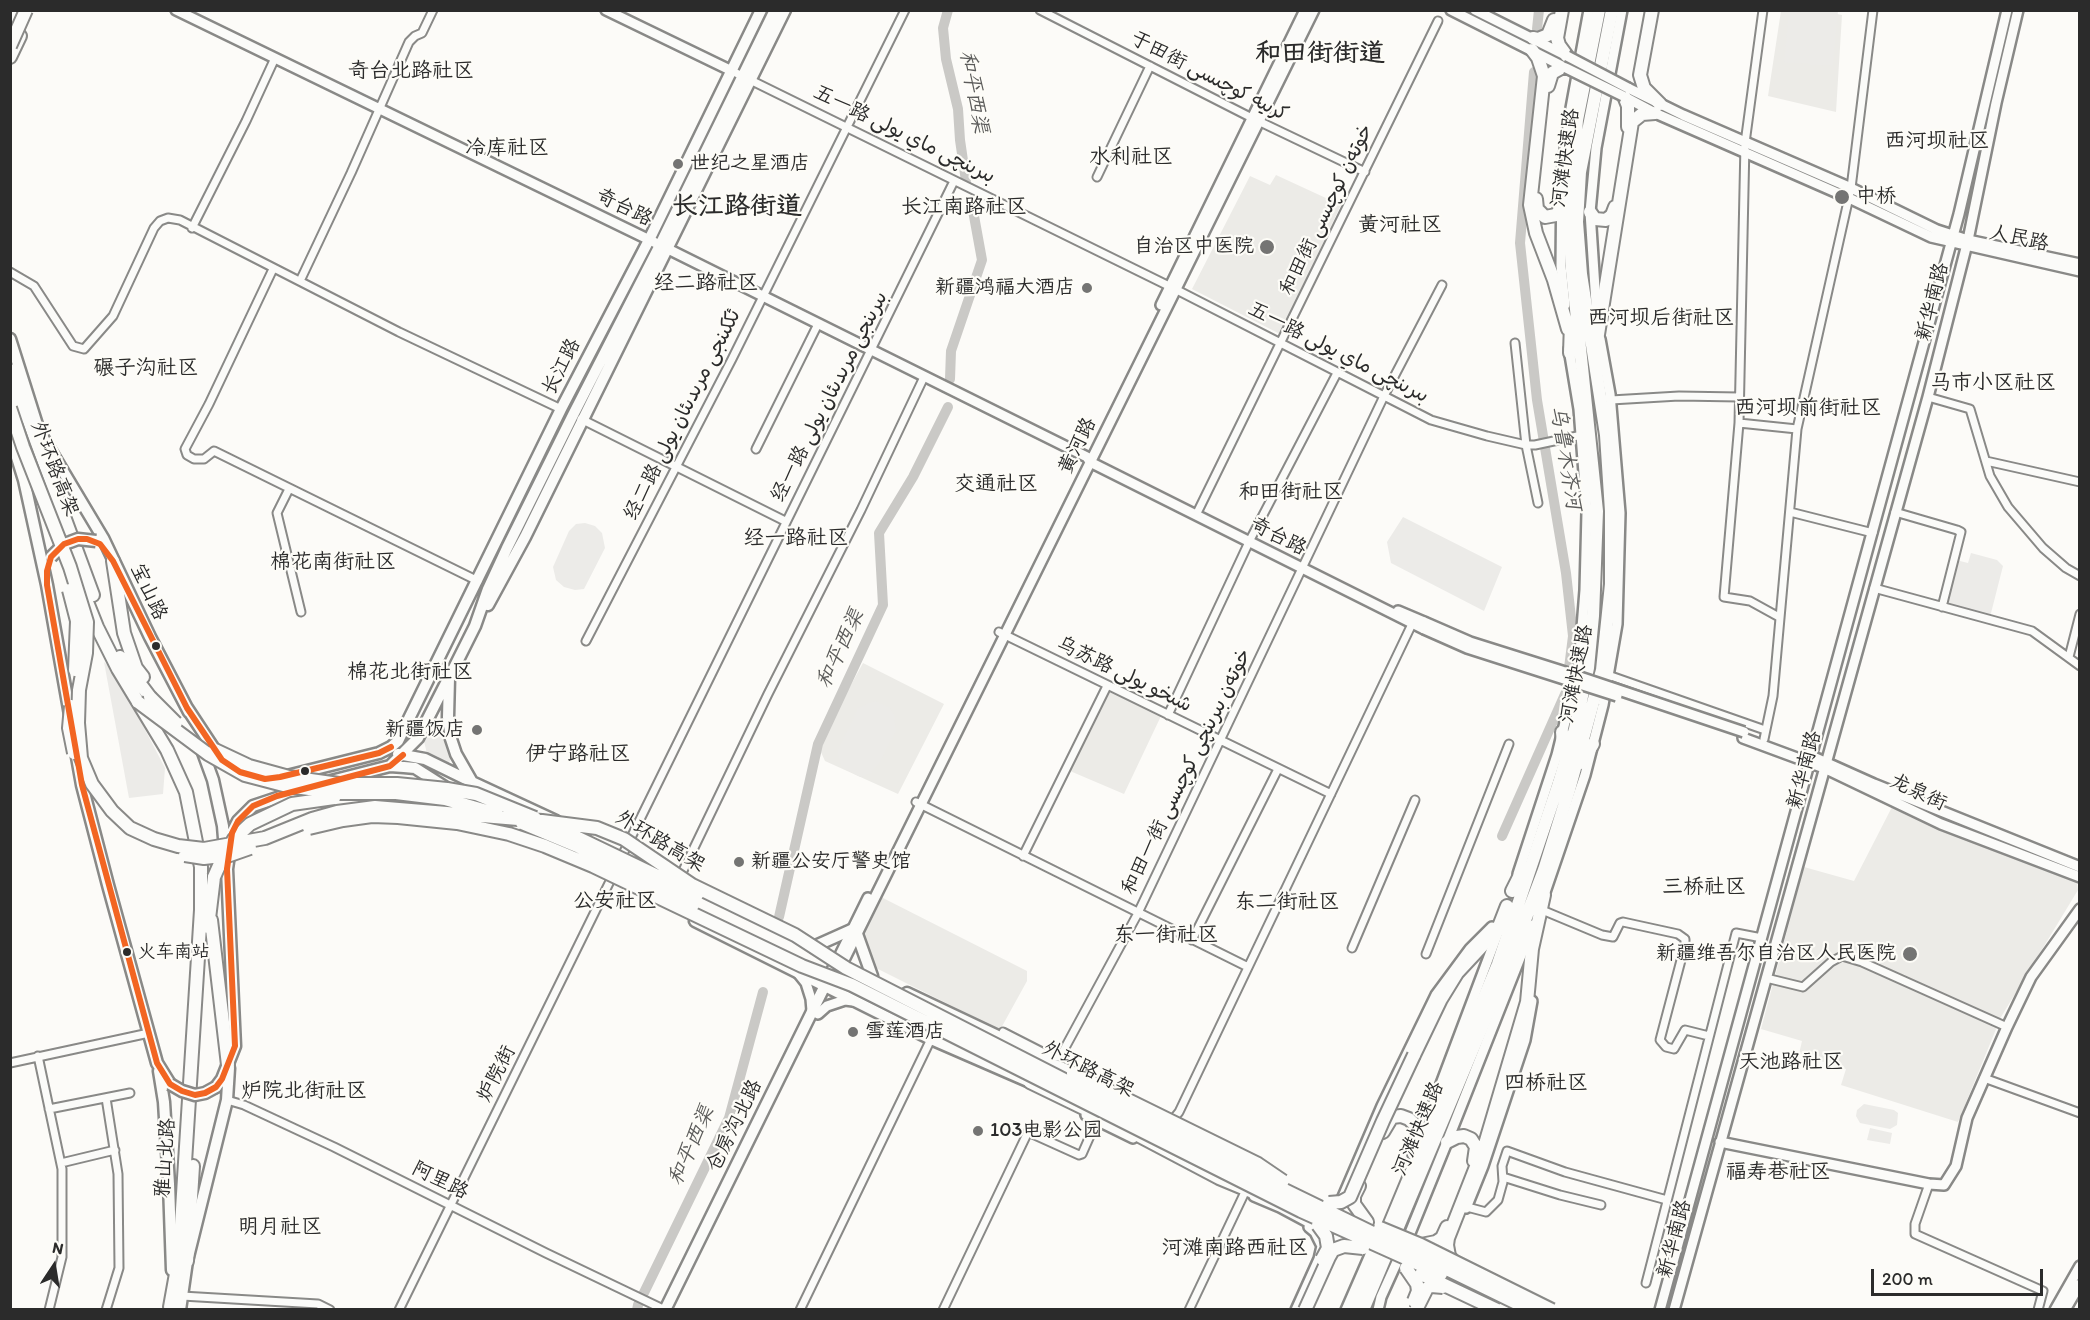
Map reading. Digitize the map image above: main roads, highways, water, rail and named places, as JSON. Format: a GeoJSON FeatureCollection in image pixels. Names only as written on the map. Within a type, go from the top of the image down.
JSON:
{"type":"FeatureCollection","features":[{"type":"Feature","properties":{"kind":"highway"},"geometry":{"type":"LineString","coordinates":[[1557,10],[1551,32],[1532,44],[1544,75],[1530,205],[1536,233],[1554,280],[1568,329]]}},
{"type":"Feature","properties":{"kind":"highway"},"geometry":{"type":"LineString","coordinates":[[1560,208],[1553,217],[1542,215],[1537,209],[1536,192],[1549,77],[1567,62],[1557,38],[1562,10]]}},
{"type":"Feature","properties":{"kind":"highway","name":"河滩快速路"},"geometry":{"type":"LineString","coordinates":[[1354,1310],[1498,964],[1575,729],[1587,669],[1593,616],[1597,511],[1569,220],[1577,120],[1599,10]]}},
{"type":"Feature","properties":{"kind":"highway","name":"河滩快速路"},"geometry":{"type":"LineString","coordinates":[[1364,1310],[1506,970],[1549,856],[1602,670],[1611,584],[1611,511],[1606,435],[1581,274],[1577,222],[1580,172],[1612,10]]}},
{"type":"Feature","properties":{"kind":"highway"},"geometry":{"type":"LineString","coordinates":[[1594,360],[1632,122],[1642,114],[1657,108],[1644,88],[1640,75],[1650,10]]}},
{"type":"Feature","properties":{"kind":"highway"},"geometry":{"type":"LineString","coordinates":[[1590,212],[1595,219],[1602,221],[1610,218],[1614,212],[1629,117],[1623,91],[1626,82],[1634,77],[1636,72],[1650,10]]}},
{"type":"Feature","properties":{"kind":"highway"},"geometry":{"type":"LineString","coordinates":[[10,29],[24,12]]}},
{"type":"Feature","properties":{"kind":"highway"},"geometry":{"type":"LineString","coordinates":[[10,46],[24,12]]}},
{"type":"Feature","properties":{"kind":"highway"},"geometry":{"type":"LineString","coordinates":[[10,55],[24,12]]}},
{"type":"Feature","properties":{"kind":"highway"},"geometry":{"type":"LineString","coordinates":[[1570,352],[1573,280]]}},
{"type":"Feature","properties":{"kind":"highway"},"geometry":{"type":"LineString","coordinates":[[10,370],[103,622],[123,663],[147,697],[180,727],[212,748],[249,766],[289,777],[339,784],[397,783],[476,794],[522,812],[842,963]]}},
{"type":"Feature","properties":{"kind":"highway"},"geometry":{"type":"LineString","coordinates":[[10,397],[97,627],[118,669],[208,754],[245,775],[287,786],[339,794],[396,793],[445,799],[467,804],[524,824],[577,846],[852,985]]}},
{"type":"Feature","properties":{"kind":"highway","name":"外环路高架"},"geometry":{"type":"LineString","coordinates":[[10,408],[70,567],[87,622],[86,653],[79,690],[78,723],[81,758],[92,783],[112,811],[130,828],[153,839],[178,846],[204,849],[265,838],[312,819],[337,812],[375,807],[597,828],[624,839],[692,885],[795,935],[842,963],[1182,1140],[1532,1310]]}},
{"type":"Feature","properties":{"kind":"highway","name":"外环路高架"},"geometry":{"type":"LineString","coordinates":[[10,424],[63,566],[77,621],[77,651],[69,728],[76,764],[86,790],[105,816],[128,835],[151,846],[174,853],[204,858],[230,855],[317,826],[372,816],[457,823],[509,834],[545,846],[593,866],[802,966],[852,985],[1302,1211],[1515,1310]]}},
{"type":"Feature","properties":{"kind":"highway"},"geometry":{"type":"LineString","coordinates":[[39,431],[41,455]]}},
{"type":"Feature","properties":{"kind":"highway"},"geometry":{"type":"LineString","coordinates":[[113,561],[124,633],[147,697]]}},
{"type":"Feature","properties":{"kind":"highway","name":"雅山北路"},"geometry":{"type":"LineString","coordinates":[[147,697],[186,792],[201,867],[201,910],[179,1257],[173,1309]]}},
{"type":"Feature","properties":{"kind":"highway"},"geometry":{"type":"LineString","coordinates":[[1562,732],[1563,768]]}},
{"type":"Feature","properties":{"kind":"highway"},"geometry":{"type":"LineString","coordinates":[[1572,780],[1593,744]]}},
{"type":"Feature","properties":{"kind":"highway"},"geometry":{"type":"LineString","coordinates":[[187,1261],[210,909],[214,877],[222,859],[234,839],[250,824],[292,804],[322,799],[396,793]]}},
{"type":"Feature","properties":{"kind":"highway"},"geometry":{"type":"LineString","coordinates":[[1512,891],[1541,834]]}},
{"type":"Feature","properties":{"kind":"highway"},"geometry":{"type":"LineString","coordinates":[[1453,1261],[1449,1256],[1448,1238],[1482,1152],[1528,993],[1535,932],[1542,910],[1549,856]]}},
{"type":"Feature","properties":{"kind":"highway"},"geometry":{"type":"LineString","coordinates":[[210,909],[228,1065]]}},
{"type":"Feature","properties":{"kind":"highway"},"geometry":{"type":"LineString","coordinates":[[1332,1206],[1350,1197],[1441,999],[1457,973],[1498,929],[1506,909]]}},
{"type":"Feature","properties":{"kind":"highway"},"geometry":{"type":"LineString","coordinates":[[1055,1066],[1258,1164],[1283,1181]]}},
{"type":"Feature","properties":{"kind":"highway"},"geometry":{"type":"LineString","coordinates":[[1030,1082],[1219,1178],[1262,1195]]}},
{"type":"Feature","properties":{"kind":"highway"},"geometry":{"type":"LineString","coordinates":[[1367,1222],[1354,1204],[1354,1196],[1384,1128],[1392,1117],[1401,1116],[1414,1124],[1417,1131],[1414,1156]]}},
{"type":"Feature","properties":{"kind":"highway"},"geometry":{"type":"LineString","coordinates":[[1151,1135],[1363,1248],[1497,1310]]}},
{"type":"Feature","properties":{"kind":"highway"},"geometry":{"type":"LineString","coordinates":[[1421,1245],[1436,1242],[1442,1238],[1473,1167],[1477,1153],[1471,1139],[1464,1136],[1452,1140]]}},
{"type":"Feature","properties":{"kind":"highway"},"geometry":{"type":"LineString","coordinates":[[1182,1140],[1283,1181],[1332,1206],[1421,1245],[1552,1310]]}},
{"type":"Feature","properties":{"kind":"highway"},"geometry":{"type":"LineString","coordinates":[[1298,1310],[1328,1248],[1326,1236],[1318,1225]]}},
{"type":"Feature","properties":{"kind":"highway"},"geometry":{"type":"LineString","coordinates":[[1305,1310],[1333,1250],[1344,1246],[1363,1248]]}},
{"type":"Feature","properties":{"kind":"highway"},"geometry":{"type":"LineString","coordinates":[[1406,1268],[1417,1284],[1418,1291],[1410,1310]]}},
{"type":"Feature","properties":{"kind":"highway"},"geometry":{"type":"LineString","coordinates":[[1416,1310],[1427,1288],[1431,1286],[1449,1287]]}},
{"type":"Feature","properties":{"kind":"main road","name":"长江路"},"geometry":{"type":"LineString","coordinates":[[399,737],[561,410],[649,240],[761,10]]}},
{"type":"Feature","properties":{"kind":"main road","name":"长江路"},"geometry":{"type":"LineString","coordinates":[[472,782],[456,754],[451,739],[448,717],[449,678],[475,626],[502,558],[663,247],[747,78],[775,10]]}},
{"type":"Feature","properties":{"kind":"main road"},"geometry":{"type":"LineString","coordinates":[[747,78],[785,10]]}},
{"type":"Feature","properties":{"kind":"main road","name":"宝山路"},"geometry":{"type":"LineString","coordinates":[[10,339],[39,431],[102,538],[187,708],[213,780],[223,826],[227,869]]}},
{"type":"Feature","properties":{"kind":"main road"},"geometry":{"type":"LineString","coordinates":[[10,435],[24,480],[47,585],[82,785],[157,1063],[170,1084],[195,1095],[216,1087],[235,1046],[227,869],[232,833],[238,821],[254,806],[278,796],[390,766],[415,768]]}},
{"type":"Feature","properties":{"kind":"main road"},"geometry":{"type":"LineString","coordinates":[[47,585],[47,571],[51,557],[64,544],[78,539],[96,541],[113,561]]}},
{"type":"Feature","properties":{"kind":"main road"},"geometry":{"type":"LineString","coordinates":[[390,766],[418,738],[449,678]]}},
{"type":"Feature","properties":{"kind":"main road"},"geometry":{"type":"LineString","coordinates":[[187,708],[222,760],[240,772],[265,779],[379,753],[392,747],[399,737]]}},
{"type":"Feature","properties":{"kind":"main road"},"geometry":{"type":"LineString","coordinates":[[399,737],[403,754],[415,768],[494,819],[931,1039],[1030,1082]]}},
{"type":"Feature","properties":{"kind":"main road"},"geometry":{"type":"LineString","coordinates":[[379,753],[403,754],[424,759],[623,853],[842,963],[1000,1037],[1055,1066]]}},
{"type":"Feature","properties":{"kind":"main road"},"geometry":{"type":"LineString","coordinates":[[813,947],[854,932],[872,976]]}},
{"type":"Feature","properties":{"kind":"main road","name":"仓房沟北路"},"geometry":{"type":"LineString","coordinates":[[670,1310],[827,986],[842,963]]}},
{"type":"Feature","properties":{"kind":"main road","name":"仓房沟北路"},"geometry":{"type":"LineString","coordinates":[[665,1309],[815,1012]]}},
{"type":"Feature","properties":{"kind":"main road","name":"雅山北路"},"geometry":{"type":"LineString","coordinates":[[157,1063],[164,1102],[170,1184],[173,1309]]}},
{"type":"Feature","properties":{"kind":"main road","name":"雅山北路"},"geometry":{"type":"LineString","coordinates":[[173,1309],[182,1296],[187,1261],[228,1101],[230,1073],[228,1065]]}},
{"type":"Feature","properties":{"kind":"waterway","name":"和平西渠"},"geometry":{"type":"LineString","coordinates":[[948,10],[943,28],[946,59],[958,109],[966,181]]}},
{"type":"Feature","properties":{"kind":"waterway","name":"乌鲁木齐河"},"geometry":{"type":"LineString","coordinates":[[1537,29],[1539,10]]}},
{"type":"Feature","properties":{"kind":"waterway","name":"乌鲁木齐河"},"geometry":{"type":"LineString","coordinates":[[1502,836],[1566,692],[1573,636],[1566,573],[1537,400],[1520,243],[1534,72]]}},
{"type":"Feature","properties":{"kind":"waterway","name":"和平西渠"},"geometry":{"type":"LineString","coordinates":[[950,379],[951,351],[982,260],[972,205]]}},
{"type":"Feature","properties":{"kind":"waterway","name":"和平西渠"},"geometry":{"type":"LineString","coordinates":[[779,917],[818,744],[883,605],[879,533],[913,477],[948,407]]}},
{"type":"Feature","properties":{"kind":"waterway","name":"和平西渠"},"geometry":{"type":"LineString","coordinates":[[637,1310],[729,1118],[763,992]]}},
{"type":"Feature","properties":{"kind":"place","name":"世纪之星酒店"},"geometry":{"type":"Point","coordinates":[678,164]}},
{"type":"Feature","properties":{"kind":"place","name":"中桥"},"geometry":{"type":"Point","coordinates":[1842,197]}},
{"type":"Feature","properties":{"kind":"place","name":"自治区中医院"},"geometry":{"type":"Point","coordinates":[1267,247]}},
{"type":"Feature","properties":{"kind":"place","name":"新疆鸿福大酒店"},"geometry":{"type":"Point","coordinates":[1087,288]}},
{"type":"Feature","properties":{"kind":"place","name":"新疆饭店"},"geometry":{"type":"Point","coordinates":[477,730]}},
{"type":"Feature","properties":{"kind":"place","name":"新疆公安厅警史馆"},"geometry":{"type":"Point","coordinates":[739,862]}},
{"type":"Feature","properties":{"kind":"place","name":"火车南站"},"geometry":{"type":"Point","coordinates":[127,952]}},
{"type":"Feature","properties":{"kind":"place","name":"新疆维吾尔自治区人民医院"},"geometry":{"type":"Point","coordinates":[1910,954]}},
{"type":"Feature","properties":{"kind":"place","name":"雪莲酒店"},"geometry":{"type":"Point","coordinates":[853,1032]}},
{"type":"Feature","properties":{"kind":"place","name":"103电影公园"},"geometry":{"type":"Point","coordinates":[978,1131]}},
{"type":"Feature","properties":{"kind":"district","name":"和田街街道"},"geometry":{"type":"Point","coordinates":[1320,54]}},
{"type":"Feature","properties":{"kind":"district","name":"奇台北路社区"},"geometry":{"type":"Point","coordinates":[411,72]}},
{"type":"Feature","properties":{"kind":"district","name":"西河坝社区"},"geometry":{"type":"Point","coordinates":[1937,142]}},
{"type":"Feature","properties":{"kind":"district","name":"冷库社区"},"geometry":{"type":"Point","coordinates":[507,149]}},
{"type":"Feature","properties":{"kind":"district","name":"水利社区"},"geometry":{"type":"Point","coordinates":[1131,158]}},
{"type":"Feature","properties":{"kind":"district","name":"长江路街道"},"geometry":{"type":"Point","coordinates":[737,207]}},
{"type":"Feature","properties":{"kind":"district","name":"长江南路社区"},"geometry":{"type":"Point","coordinates":[964,208]}},
{"type":"Feature","properties":{"kind":"district","name":"黄河社区"},"geometry":{"type":"Point","coordinates":[1400,226]}},
{"type":"Feature","properties":{"kind":"district","name":"经二路社区"},"geometry":{"type":"Point","coordinates":[706,284]}},
{"type":"Feature","properties":{"kind":"district","name":"西河坝后街社区"},"geometry":{"type":"Point","coordinates":[1661,319]}},
{"type":"Feature","properties":{"kind":"district","name":"碾子沟社区"},"geometry":{"type":"Point","coordinates":[146,369]}},
{"type":"Feature","properties":{"kind":"district","name":"马市小区社区"},"geometry":{"type":"Point","coordinates":[1993,384]}},
{"type":"Feature","properties":{"kind":"district","name":"西河坝前街社区"},"geometry":{"type":"Point","coordinates":[1808,409]}},
{"type":"Feature","properties":{"kind":"district","name":"交通社区"},"geometry":{"type":"Point","coordinates":[996,485]}},
{"type":"Feature","properties":{"kind":"district","name":"和田街社区"},"geometry":{"type":"Point","coordinates":[1291,493]}},
{"type":"Feature","properties":{"kind":"district","name":"经一路社区"},"geometry":{"type":"Point","coordinates":[796,539]}},
{"type":"Feature","properties":{"kind":"district","name":"棉花南街社区"},"geometry":{"type":"Point","coordinates":[333,563]}},
{"type":"Feature","properties":{"kind":"district","name":"棉花北街社区"},"geometry":{"type":"Point","coordinates":[410,673]}},
{"type":"Feature","properties":{"kind":"district","name":"伊宁路社区"},"geometry":{"type":"Point","coordinates":[578,755]}},
{"type":"Feature","properties":{"kind":"district","name":"三桥社区"},"geometry":{"type":"Point","coordinates":[1704,888]}},
{"type":"Feature","properties":{"kind":"district","name":"公安社区"},"geometry":{"type":"Point","coordinates":[615,902]}},
{"type":"Feature","properties":{"kind":"district","name":"东二街社区"},"geometry":{"type":"Point","coordinates":[1287,903]}},
{"type":"Feature","properties":{"kind":"district","name":"东一街社区"},"geometry":{"type":"Point","coordinates":[1166,936]}},
{"type":"Feature","properties":{"kind":"district","name":"天池路社区"},"geometry":{"type":"Point","coordinates":[1791,1063]}},
{"type":"Feature","properties":{"kind":"district","name":"四桥社区"},"geometry":{"type":"Point","coordinates":[1546,1084]}},
{"type":"Feature","properties":{"kind":"district","name":"炉院北街社区"},"geometry":{"type":"Point","coordinates":[304,1092]}},
{"type":"Feature","properties":{"kind":"district","name":"福寿巷社区"},"geometry":{"type":"Point","coordinates":[1778,1173]}},
{"type":"Feature","properties":{"kind":"district","name":"明月社区"},"geometry":{"type":"Point","coordinates":[280,1228]}},
{"type":"Feature","properties":{"kind":"district","name":"河滩南路西社区"},"geometry":{"type":"Point","coordinates":[1235,1249]}}]}
